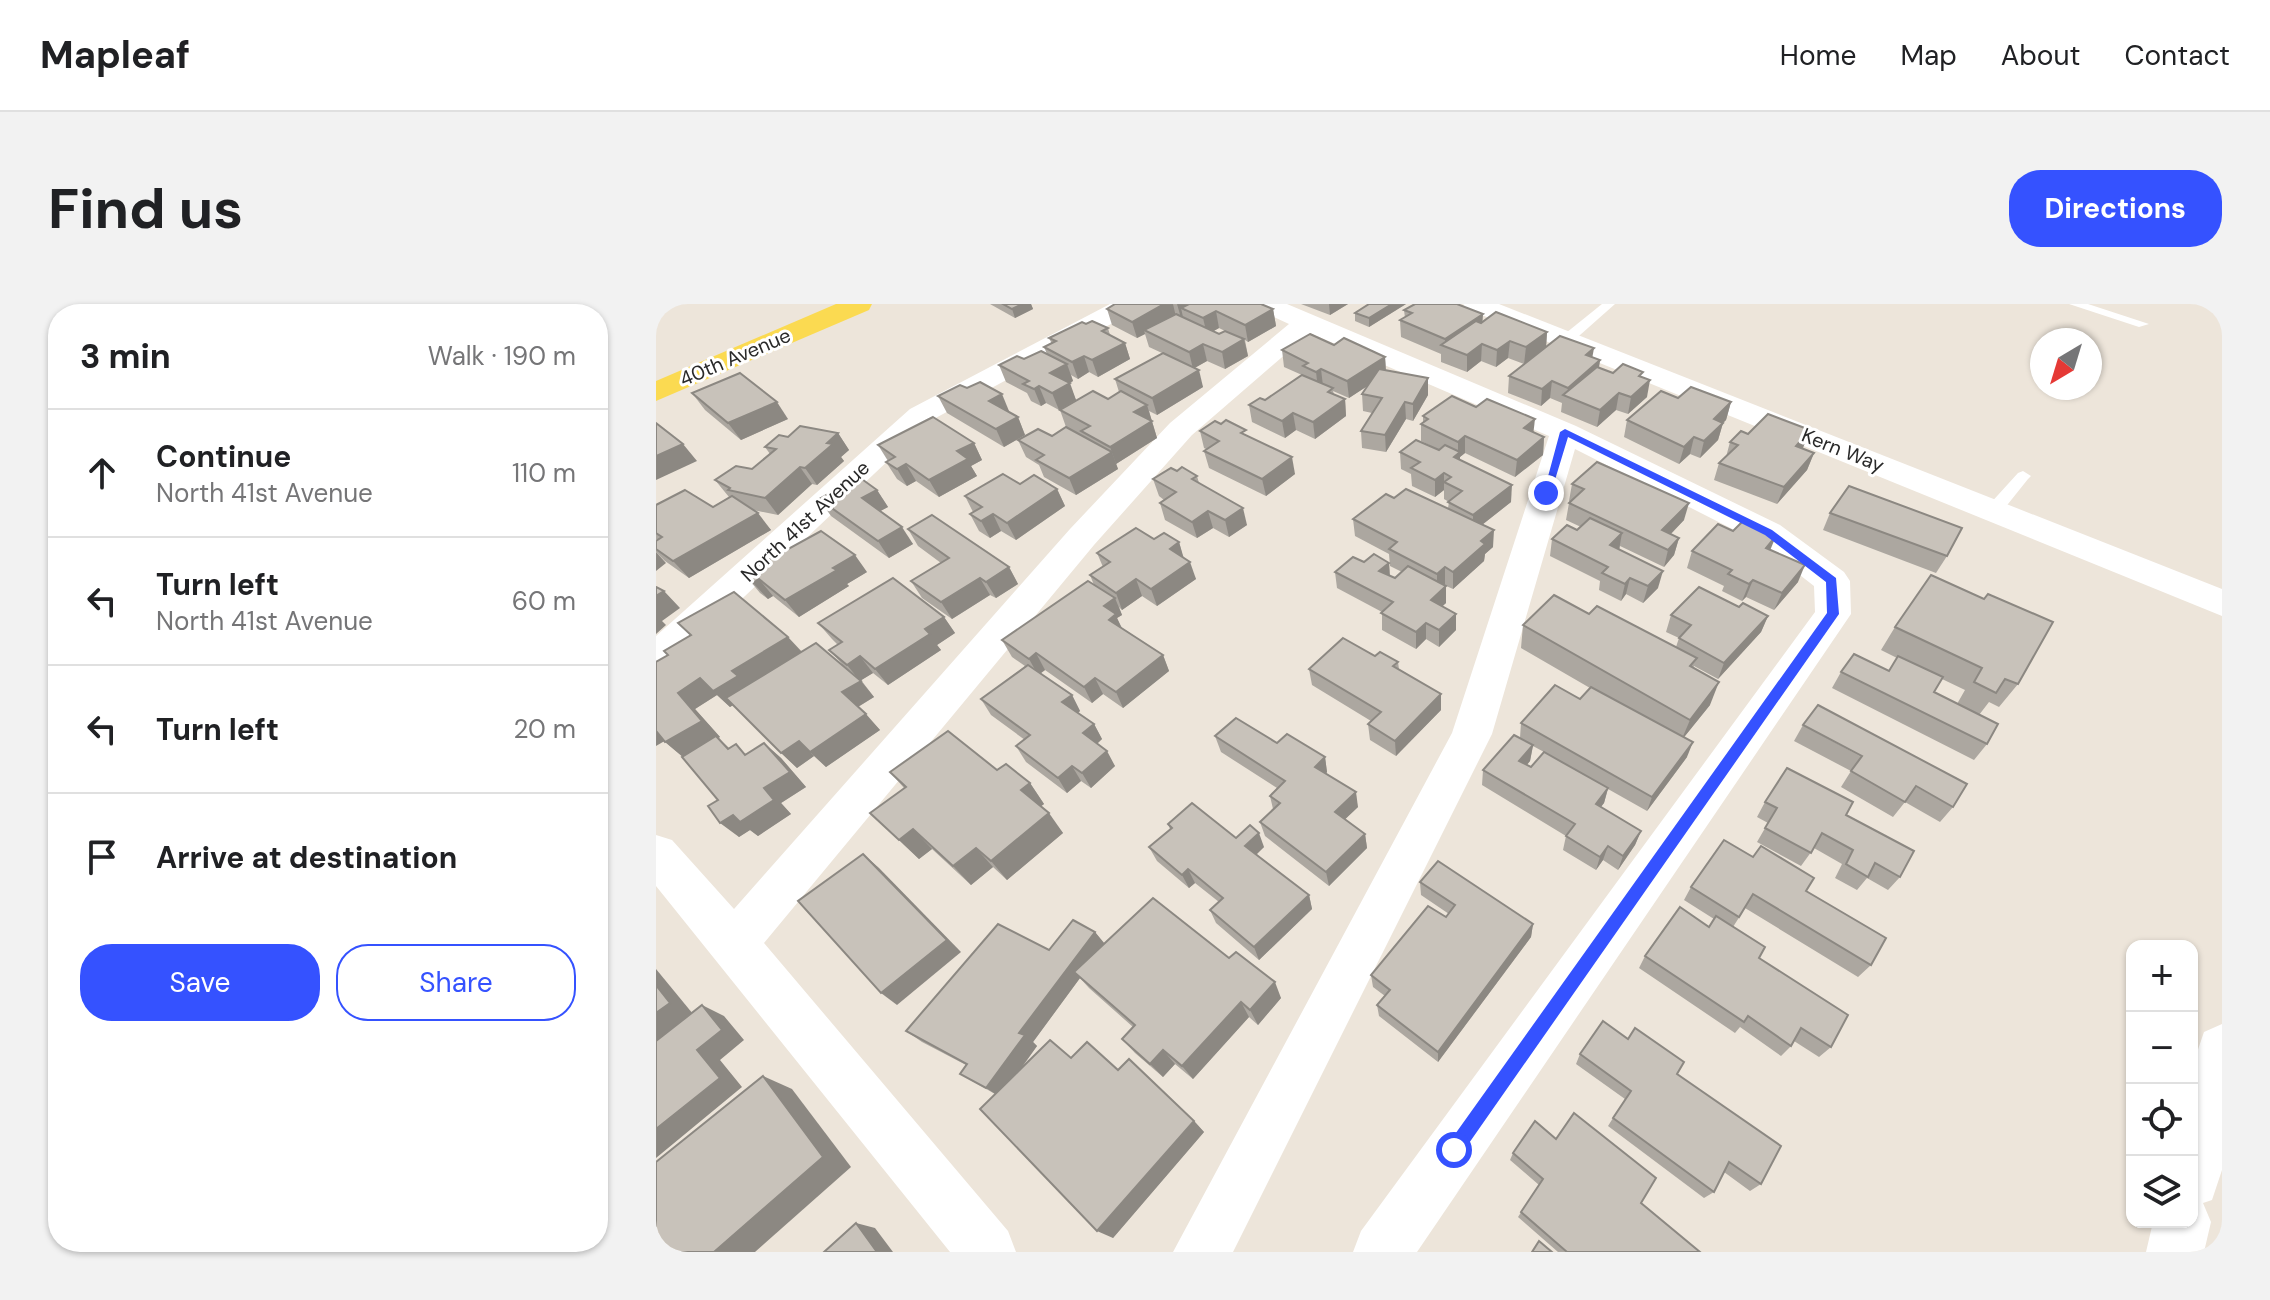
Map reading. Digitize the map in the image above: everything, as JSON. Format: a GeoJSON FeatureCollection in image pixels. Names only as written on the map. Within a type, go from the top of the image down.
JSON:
{"type":"FeatureCollection","features":[{"type":"Feature","properties":{"kind":"main road","name":"40th Avenue"},"geometry":{"type":"LineString","coordinates":[[656,392],[859,304]]}},
{"type":"Feature","properties":{"kind":"street","name":"North 41st Avenue"},"geometry":{"type":"LineString","coordinates":[[656,658],[920,415],[1130,304]]}},
{"type":"Feature","properties":{"kind":"street"},"geometry":{"type":"LineString","coordinates":[[1265,304],[1565,432],[1768,533],[1832,581],[1833,614],[1382,1252]]}},
{"type":"Feature","properties":{"kind":"street","name":"Kern Way"},"geometry":{"type":"LineString","coordinates":[[1476,304],[2222,603]]}},
{"type":"Feature","properties":{"kind":"street"},"geometry":{"type":"LineString","coordinates":[[734,943],[1082,537],[1161,450],[1181,429],[1307,322]]}},
{"type":"Feature","properties":{"kind":"street"},"geometry":{"type":"LineString","coordinates":[[1202,1252],[1472,734],[1565,432]]}},
{"type":"Feature","properties":{"kind":"street"},"geometry":{"type":"LineString","coordinates":[[656,854],[734,943],[987,1252]]}},
{"type":"Feature","properties":{"kind":"street"},"geometry":{"type":"LineString","coordinates":[[2198,1156],[2222,1050]]}},
{"type":"Feature","properties":{"kind":"street"},"geometry":{"type":"LineString","coordinates":[[2175,1252],[2181,1228]]}},
{"type":"Feature","properties":{"kind":"lane"},"geometry":{"type":"LineString","coordinates":[[1566,340],[1609,304]]}},
{"type":"Feature","properties":{"kind":"lane"},"geometry":{"type":"LineString","coordinates":[[2075,304],[2143,324]]}},
{"type":"Feature","properties":{"kind":"lane"},"geometry":{"type":"LineString","coordinates":[[1994,510],[2023,476]]}},
{"type":"Feature","properties":{"kind":"building"},"geometry":{"type":"Polygon","coordinates":[[[1003,304],[1022,304],[1012,309],[1003,304]]]}},
{"type":"Feature","properties":{"kind":"building"},"geometry":{"type":"Polygon","coordinates":[[[1115,304],[1164,304],[1132,322],[1107,309],[1115,304]]]}},
{"type":"Feature","properties":{"kind":"building"},"geometry":{"type":"Polygon","coordinates":[[[1189,304],[1261,304],[1273,309],[1245,325],[1216,311],[1203,318],[1181,308],[1189,304]]]}},
{"type":"Feature","properties":{"kind":"building"},"geometry":{"type":"Polygon","coordinates":[[[1369,304],[1392,304],[1369,318],[1355,313],[1369,304]]]}},
{"type":"Feature","properties":{"kind":"building"},"geometry":{"type":"Polygon","coordinates":[[[1415,304],[1457,304],[1483,314],[1445,339],[1400,320],[1412,313],[1404,310],[1415,304]]]}},
{"type":"Feature","properties":{"kind":"building"},"geometry":{"type":"Polygon","coordinates":[[[1496,312],[1547,332],[1526,347],[1510,341],[1497,350],[1482,344],[1467,355],[1441,345],[1476,321],[1481,323],[1496,312]]]}},
{"type":"Feature","properties":{"kind":"building"},"geometry":{"type":"Polygon","coordinates":[[[1176,314],[1219,334],[1225,331],[1244,339],[1222,352],[1203,344],[1189,352],[1144,330],[1176,314]]]}},
{"type":"Feature","properties":{"kind":"building"},"geometry":{"type":"Polygon","coordinates":[[[1092,321],[1108,328],[1102,331],[1125,343],[1092,360],[1084,356],[1072,362],[1044,347],[1056,341],[1049,338],[1082,322],[1092,321]]]}},
{"type":"Feature","properties":{"kind":"building"},"geometry":{"type":"Polygon","coordinates":[[[1310,334],[1334,345],[1344,338],[1385,357],[1347,381],[1321,369],[1316,372],[1303,366],[1308,363],[1282,350],[1310,334]]]}},
{"type":"Feature","properties":{"kind":"building"},"geometry":{"type":"Polygon","coordinates":[[[1560,336],[1594,348],[1586,355],[1600,360],[1568,388],[1552,381],[1542,389],[1509,376],[1560,336]]]}},
{"type":"Feature","properties":{"kind":"building"},"geometry":{"type":"Polygon","coordinates":[[[1041,351],[1067,364],[1050,373],[1070,383],[1052,393],[1039,386],[1034,389],[1023,384],[1029,381],[999,365],[1017,356],[1024,359],[1041,351]]]}},
{"type":"Feature","properties":{"kind":"building"},"geometry":{"type":"Polygon","coordinates":[[[1163,353],[1199,370],[1152,398],[1115,379],[1163,353]]]}},
{"type":"Feature","properties":{"kind":"building"},"geometry":{"type":"Polygon","coordinates":[[[1623,364],[1643,372],[1639,376],[1650,380],[1631,397],[1619,393],[1600,410],[1563,395],[1597,367],[1613,373],[1623,364]]]}},
{"type":"Feature","properties":{"kind":"building"},"geometry":{"type":"Polygon","coordinates":[[[1379,369],[1428,378],[1413,404],[1405,402],[1385,435],[1361,431],[1382,398],[1362,394],[1379,369]]]}},
{"type":"Feature","properties":{"kind":"building"},"geometry":{"type":"Polygon","coordinates":[[[740,373],[777,402],[728,423],[692,393],[740,373]]]}},
{"type":"Feature","properties":{"kind":"building"},"geometry":{"type":"Polygon","coordinates":[[[1302,375],[1333,388],[1328,392],[1345,399],[1313,422],[1293,413],[1282,421],[1249,405],[1260,398],[1265,400],[1302,375]]]}},
{"type":"Feature","properties":{"kind":"building"},"geometry":{"type":"Polygon","coordinates":[[[980,382],[1002,394],[989,401],[1018,417],[996,429],[938,396],[960,385],[967,388],[980,382]]]}},
{"type":"Feature","properties":{"kind":"building"},"geometry":{"type":"Polygon","coordinates":[[[1691,387],[1731,402],[1714,419],[1723,423],[1704,441],[1694,437],[1684,447],[1627,420],[1661,391],[1678,398],[1691,387]]]}},
{"type":"Feature","properties":{"kind":"building"},"geometry":{"type":"Polygon","coordinates":[[[1093,391],[1108,399],[1121,391],[1147,405],[1134,412],[1152,421],[1110,447],[1081,431],[1090,426],[1060,410],[1093,391]]]}},
{"type":"Feature","properties":{"kind":"building"},"geometry":{"type":"Polygon","coordinates":[[[1452,396],[1476,407],[1487,399],[1535,419],[1524,428],[1544,437],[1517,460],[1465,436],[1458,442],[1421,424],[1428,419],[1423,416],[1452,396]]]}},
{"type":"Feature","properties":{"kind":"building"},"geometry":{"type":"Polygon","coordinates":[[[1768,414],[1810,430],[1796,446],[1814,453],[1784,487],[1719,463],[1738,445],[1730,442],[1741,431],[1748,434],[1768,414]]]}},
{"type":"Feature","properties":{"kind":"building"},"geometry":{"type":"Polygon","coordinates":[[[933,417],[974,443],[957,451],[968,459],[929,480],[906,464],[897,469],[886,462],[895,457],[878,445],[933,417]]]}},
{"type":"Feature","properties":{"kind":"building"},"geometry":{"type":"Polygon","coordinates":[[[1226,420],[1246,430],[1241,433],[1292,457],[1262,479],[1204,451],[1219,441],[1200,431],[1215,421],[1221,424],[1226,420]]]}},
{"type":"Feature","properties":{"kind":"building"},"geometry":{"type":"Polygon","coordinates":[[[656,423],[683,444],[656,456],[656,423]]]}},
{"type":"Feature","properties":{"kind":"building"},"geometry":{"type":"Polygon","coordinates":[[[800,426],[838,433],[827,443],[833,444],[805,468],[800,467],[765,498],[728,490],[730,488],[715,480],[736,466],[752,469],[776,449],[765,447],[779,435],[788,437],[800,426]]]}},
{"type":"Feature","properties":{"kind":"building"},"geometry":{"type":"Polygon","coordinates":[[[1066,427],[1112,452],[1069,478],[1036,460],[1044,455],[1018,440],[1038,429],[1052,436],[1066,427]]]}},
{"type":"Feature","properties":{"kind":"building"},"geometry":{"type":"Polygon","coordinates":[[[1416,440],[1439,450],[1445,445],[1460,452],[1454,457],[1512,485],[1473,515],[1448,502],[1462,491],[1444,482],[1451,477],[1444,473],[1435,480],[1411,468],[1420,462],[1400,452],[1416,440]]]}},
{"type":"Feature","properties":{"kind":"building"},"geometry":{"type":"Polygon","coordinates":[[[1597,462],[1689,503],[1662,530],[1679,538],[1668,550],[1569,503],[1584,489],[1572,484],[1597,462]]]}},
{"type":"Feature","properties":{"kind":"building"},"geometry":{"type":"Polygon","coordinates":[[[1182,467],[1197,476],[1192,479],[1243,508],[1225,520],[1208,511],[1192,522],[1160,503],[1176,492],[1153,479],[1171,468],[1177,471],[1182,467]]]}},
{"type":"Feature","properties":{"kind":"building"},"geometry":{"type":"Polygon","coordinates":[[[1003,474],[1020,484],[1034,475],[1057,489],[1007,523],[993,514],[981,521],[970,514],[982,507],[965,496],[1003,474]]]}},
{"type":"Feature","properties":{"kind":"building"},"geometry":{"type":"Polygon","coordinates":[[[859,477],[877,490],[862,498],[902,527],[878,541],[819,499],[859,477]]]}},
{"type":"Feature","properties":{"kind":"building"},"geometry":{"type":"Polygon","coordinates":[[[1849,486],[1962,528],[1947,556],[1830,513],[1849,486]]]}},
{"type":"Feature","properties":{"kind":"building"},"geometry":{"type":"Polygon","coordinates":[[[1406,489],[1494,530],[1481,541],[1485,544],[1453,572],[1445,567],[1437,574],[1389,549],[1397,542],[1353,519],[1386,494],[1394,498],[1406,489]]]}},
{"type":"Feature","properties":{"kind":"building"},"geometry":{"type":"Polygon","coordinates":[[[685,490],[713,507],[732,496],[758,513],[673,561],[656,549],[656,541],[662,537],[656,533],[656,505],[685,490]]]}},
{"type":"Feature","properties":{"kind":"building"},"geometry":{"type":"Polygon","coordinates":[[[932,515],[1009,567],[986,582],[980,578],[941,602],[911,581],[949,558],[908,529],[932,515]]]}},
{"type":"Feature","properties":{"kind":"building"},"geometry":{"type":"Polygon","coordinates":[[[1590,518],[1622,533],[1610,545],[1663,571],[1648,586],[1630,578],[1625,584],[1602,573],[1608,567],[1552,539],[1567,525],[1577,530],[1590,518]]]}},
{"type":"Feature","properties":{"kind":"building"},"geometry":{"type":"Polygon","coordinates":[[[1743,521],[1776,536],[1766,548],[1805,565],[1782,593],[1753,580],[1749,584],[1728,574],[1732,570],[1692,551],[1718,524],[1733,531],[1743,521]]]}},
{"type":"Feature","properties":{"kind":"building"},"geometry":{"type":"Polygon","coordinates":[[[1136,528],[1154,539],[1164,533],[1179,542],[1170,549],[1190,562],[1151,589],[1136,579],[1116,593],[1090,575],[1110,562],[1097,553],[1136,528]]]}},
{"type":"Feature","properties":{"kind":"building"},"geometry":{"type":"Polygon","coordinates":[[[821,531],[855,555],[833,568],[837,570],[785,600],[759,579],[753,583],[746,576],[751,573],[748,571],[821,531]]]}},
{"type":"Feature","properties":{"kind":"building"},"geometry":{"type":"Polygon","coordinates":[[[1374,554],[1389,563],[1379,571],[1395,578],[1408,566],[1446,586],[1431,600],[1456,614],[1439,630],[1426,623],[1416,632],[1381,613],[1393,602],[1335,572],[1353,557],[1364,562],[1374,554]]]}},
{"type":"Feature","properties":{"kind":"building"},"geometry":{"type":"Polygon","coordinates":[[[1931,575],[1984,599],[1988,594],[2053,622],[2018,684],[2005,679],[1996,693],[1974,682],[1982,668],[1895,627],[1931,575]]]}},
{"type":"Feature","properties":{"kind":"building"},"geometry":{"type":"Polygon","coordinates":[[[893,578],[944,617],[925,629],[930,634],[875,669],[860,656],[847,665],[829,650],[842,642],[818,623],[893,578]]]}},
{"type":"Feature","properties":{"kind":"building"},"geometry":{"type":"Polygon","coordinates":[[[1088,581],[1115,598],[1104,606],[1116,614],[1109,620],[1163,655],[1116,692],[1095,678],[1084,687],[1036,653],[1029,659],[1002,640],[1088,581]]]}},
{"type":"Feature","properties":{"kind":"building"},"geometry":{"type":"Polygon","coordinates":[[[1699,587],[1739,607],[1743,603],[1768,616],[1724,663],[1679,638],[1691,625],[1671,615],[1699,587]]]}},
{"type":"Feature","properties":{"kind":"building"},"geometry":{"type":"Polygon","coordinates":[[[734,592],[788,637],[732,671],[738,676],[713,691],[700,678],[678,693],[702,721],[665,742],[656,731],[656,662],[668,655],[664,651],[691,635],[678,623],[734,592]]]}},
{"type":"Feature","properties":{"kind":"building"},"geometry":{"type":"Polygon","coordinates":[[[1554,595],[1589,614],[1597,606],[1697,658],[1690,666],[1719,682],[1690,720],[1523,625],[1554,595]]]}},
{"type":"Feature","properties":{"kind":"building"},"geometry":{"type":"Polygon","coordinates":[[[1343,638],[1375,656],[1380,652],[1398,662],[1393,666],[1441,694],[1395,741],[1368,724],[1381,712],[1309,669],[1343,638]]]}},
{"type":"Feature","properties":{"kind":"building"},"geometry":{"type":"Polygon","coordinates":[[[816,643],[861,681],[842,692],[866,714],[810,752],[799,741],[781,753],[726,698],[816,643]]]}},
{"type":"Feature","properties":{"kind":"building"},"geometry":{"type":"Polygon","coordinates":[[[1854,654],[1889,671],[1898,656],[1943,677],[1934,692],[1998,724],[1987,744],[1841,672],[1854,654]]]}},
{"type":"Feature","properties":{"kind":"building"},"geometry":{"type":"Polygon","coordinates":[[[1028,665],[1072,695],[1062,702],[1094,724],[1083,733],[1107,751],[1082,773],[1072,766],[1058,778],[1016,746],[1030,735],[981,699],[1028,665]]]}},
{"type":"Feature","properties":{"kind":"building"},"geometry":{"type":"Polygon","coordinates":[[[1555,685],[1580,699],[1591,687],[1693,742],[1652,797],[1521,723],[1555,685]]]}},
{"type":"Feature","properties":{"kind":"building"},"geometry":{"type":"Polygon","coordinates":[[[1818,705],[1967,784],[1953,807],[1916,786],[1905,802],[1851,771],[1862,756],[1803,725],[1818,705]]]}},
{"type":"Feature","properties":{"kind":"building"},"geometry":{"type":"Polygon","coordinates":[[[1236,718],[1277,743],[1287,734],[1325,757],[1315,767],[1356,792],[1335,812],[1365,834],[1326,872],[1260,822],[1280,803],[1270,796],[1285,781],[1215,736],[1236,718]]]}},
{"type":"Feature","properties":{"kind":"building"},"geometry":{"type":"Polygon","coordinates":[[[948,731],[997,770],[1006,764],[1030,783],[1021,790],[1049,813],[991,861],[976,848],[953,866],[913,829],[899,840],[870,813],[906,787],[890,772],[948,731]]]}},
{"type":"Feature","properties":{"kind":"building"},"geometry":{"type":"Polygon","coordinates":[[[1514,735],[1533,745],[1519,761],[1531,767],[1544,752],[1608,788],[1596,804],[1641,831],[1623,856],[1608,846],[1600,857],[1566,836],[1575,824],[1483,770],[1514,735]]]}},
{"type":"Feature","properties":{"kind":"building"},"geometry":{"type":"Polygon","coordinates":[[[716,736],[728,749],[736,744],[745,755],[764,743],[790,772],[764,788],[774,800],[740,822],[733,815],[720,823],[708,806],[718,800],[682,757],[716,736]]]}},
{"type":"Feature","properties":{"kind":"building"},"geometry":{"type":"Polygon","coordinates":[[[1787,768],[1853,802],[1846,815],[1914,851],[1900,877],[1875,863],[1868,877],[1846,864],[1853,850],[1822,833],[1811,853],[1765,828],[1777,808],[1765,802],[1787,768]]]}},
{"type":"Feature","properties":{"kind":"building"},"geometry":{"type":"Polygon","coordinates":[[[1192,803],[1236,838],[1250,825],[1259,833],[1245,846],[1309,895],[1254,947],[1210,910],[1223,898],[1188,869],[1182,875],[1149,847],[1172,828],[1168,824],[1192,803]]]}},
{"type":"Feature","properties":{"kind":"building"},"geometry":{"type":"Polygon","coordinates":[[[1724,840],[1753,857],[1761,846],[1814,878],[1806,891],[1886,938],[1871,965],[1753,894],[1739,917],[1691,887],[1724,840]]]}},
{"type":"Feature","properties":{"kind":"building"},"geometry":{"type":"Polygon","coordinates":[[[863,854],[947,940],[881,993],[798,901],[863,854]]]}},
{"type":"Feature","properties":{"kind":"building"},"geometry":{"type":"Polygon","coordinates":[[[1438,861],[1533,924],[1438,1052],[1377,1005],[1390,990],[1371,975],[1428,906],[1446,917],[1455,905],[1420,882],[1438,861]]]}},
{"type":"Feature","properties":{"kind":"building"},"geometry":{"type":"Polygon","coordinates":[[[1153,898],[1229,958],[1236,952],[1275,982],[1250,1010],[1241,1002],[1182,1066],[1163,1050],[1150,1064],[1122,1039],[1135,1025],[1074,972],[1153,898]]]}},
{"type":"Feature","properties":{"kind":"building"},"geometry":{"type":"Polygon","coordinates":[[[1680,907],[1709,927],[1716,916],[1765,947],[1759,958],[1848,1015],[1831,1047],[1801,1028],[1791,1046],[1748,1016],[1744,1022],[1645,956],[1680,907]]]}},
{"type":"Feature","properties":{"kind":"building"},"geometry":{"type":"Polygon","coordinates":[[[1073,920],[1095,932],[1019,1033],[1025,1035],[986,1088],[960,1074],[967,1064],[906,1031],[998,924],[1049,950],[1073,920]]]}},
{"type":"Feature","properties":{"kind":"building"},"geometry":{"type":"Polygon","coordinates":[[[656,985],[670,1003],[656,1013],[656,985]]]}},
{"type":"Feature","properties":{"kind":"building"},"geometry":{"type":"Polygon","coordinates":[[[702,1005],[722,1030],[697,1050],[720,1078],[656,1129],[656,1041],[702,1005]]]}},
{"type":"Feature","properties":{"kind":"building"},"geometry":{"type":"Polygon","coordinates":[[[1603,1021],[1628,1039],[1635,1028],[1684,1062],[1677,1074],[1781,1146],[1761,1184],[1729,1162],[1714,1192],[1613,1118],[1631,1091],[1580,1054],[1603,1021]]]}},
{"type":"Feature","properties":{"kind":"building"},"geometry":{"type":"Polygon","coordinates":[[[1050,1040],[1071,1058],[1087,1042],[1118,1070],[1129,1059],[1194,1121],[1097,1231],[980,1109],[1050,1040]]]}},
{"type":"Feature","properties":{"kind":"building"},"geometry":{"type":"Polygon","coordinates":[[[763,1076],[823,1157],[714,1252],[656,1252],[656,1162],[763,1076]]]}},
{"type":"Feature","properties":{"kind":"building"},"geometry":{"type":"Polygon","coordinates":[[[1574,1113],[1656,1178],[1641,1203],[1700,1252],[1567,1252],[1521,1212],[1543,1179],[1513,1153],[1535,1121],[1556,1139],[1574,1113]]]}},
{"type":"Feature","properties":{"kind":"building"},"geometry":{"type":"Polygon","coordinates":[[[856,1223],[877,1252],[824,1252],[856,1223]]]}},
{"type":"Feature","properties":{"kind":"building"},"geometry":{"type":"Polygon","coordinates":[[[1539,1241],[1552,1252],[1532,1252],[1539,1241]]]}},
{"type":"Feature","properties":{"kind":"route"},"geometry":{"type":"LineString","coordinates":[[1454,1150],[1833,614],[1832,581],[1768,533],[1565,432],[1546,493]]}}]}
